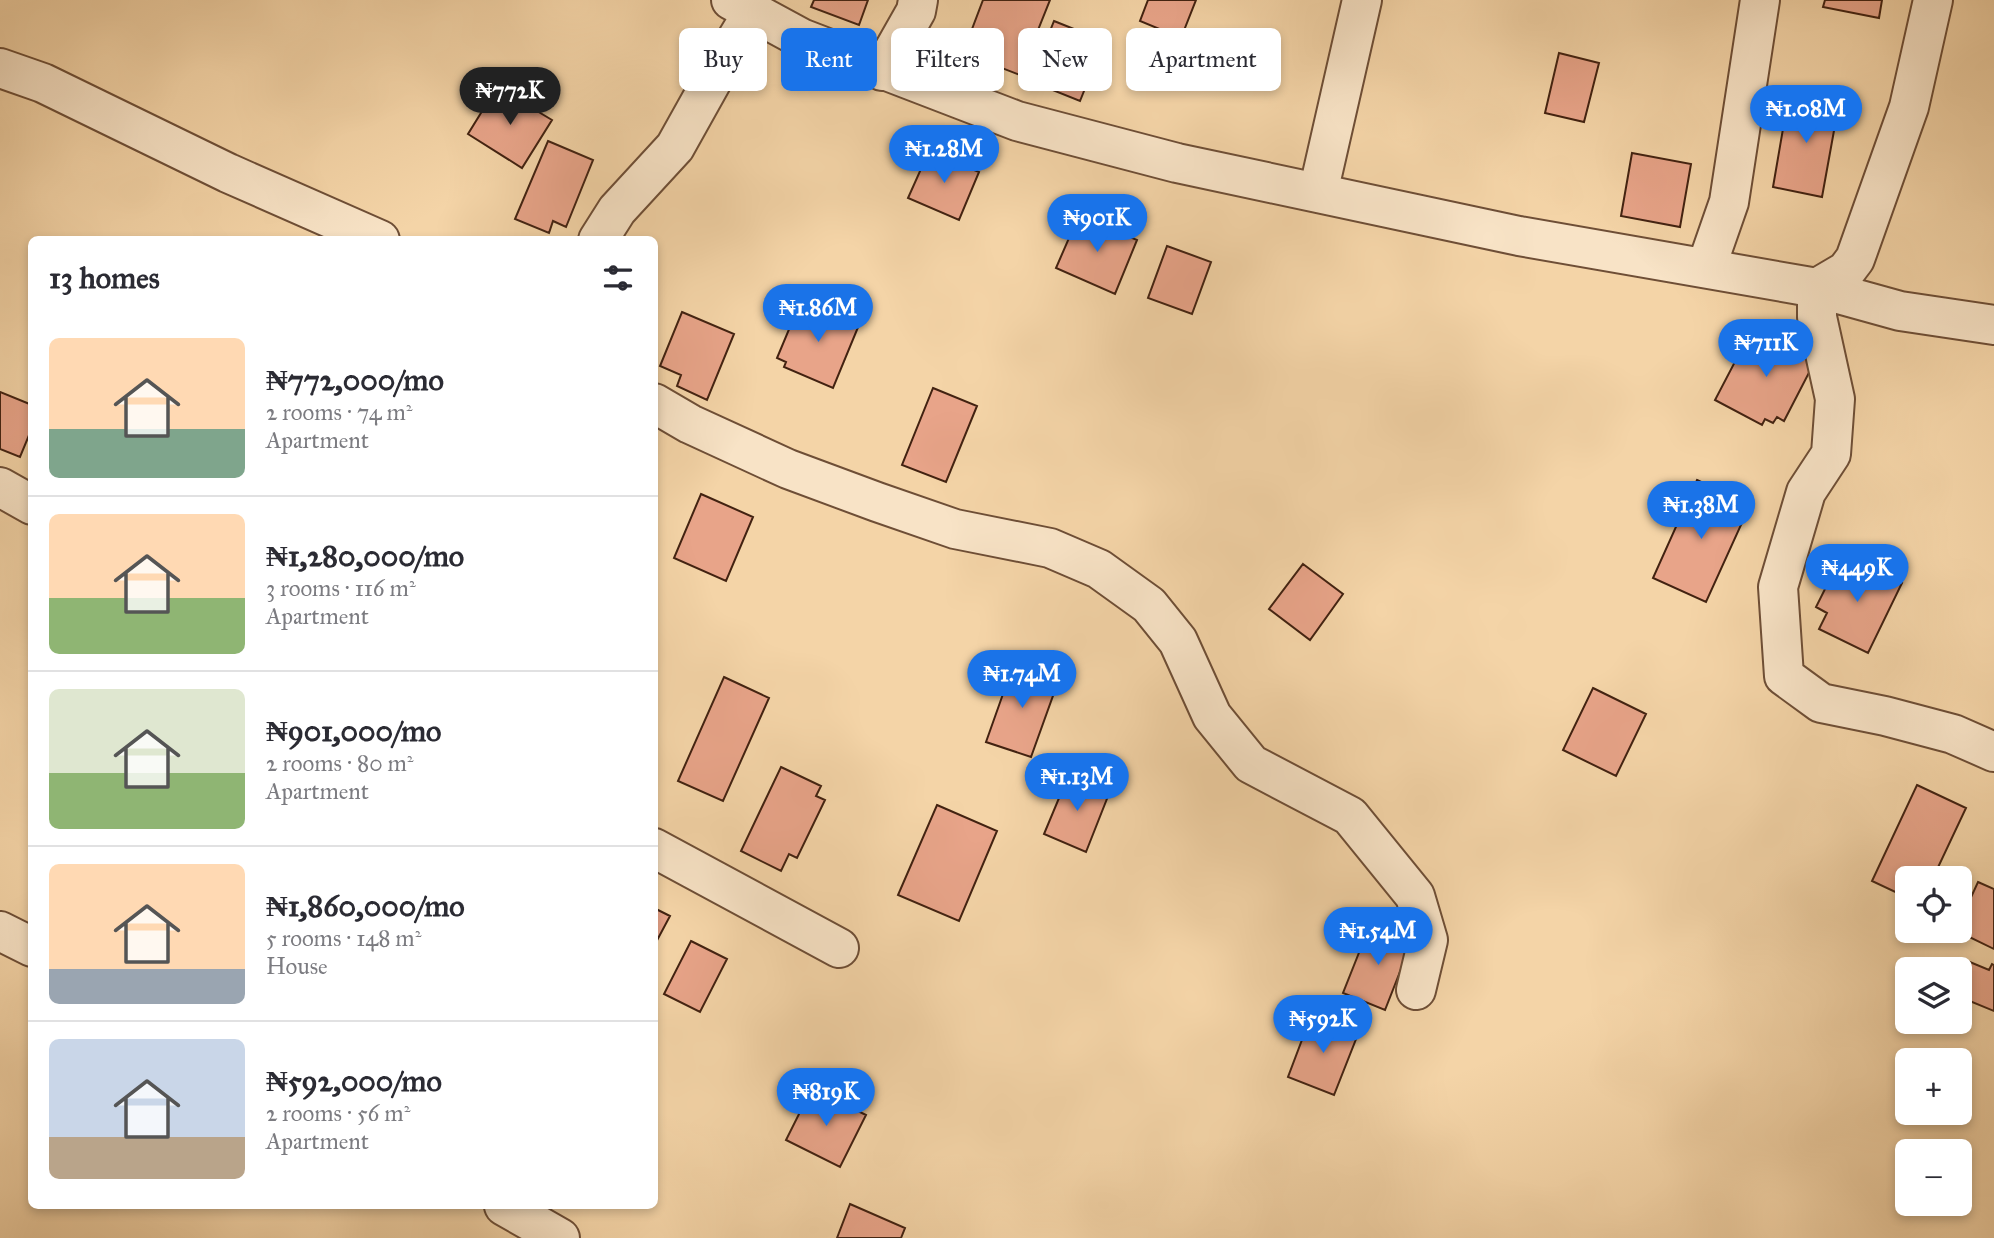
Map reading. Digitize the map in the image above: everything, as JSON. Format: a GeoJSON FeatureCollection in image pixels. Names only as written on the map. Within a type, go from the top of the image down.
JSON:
{"type":"FeatureCollection","features":[{"type":"Feature","properties":{"kind":"street"},"geometry":{"type":"LineString","coordinates":[[882,71],[916,10],[918,0]]}},
{"type":"Feature","properties":{"kind":"street"},"geometry":{"type":"LineString","coordinates":[[1318,193],[1362,0]]}},
{"type":"Feature","properties":{"kind":"street"},"geometry":{"type":"LineString","coordinates":[[1706,268],[1729,202],[1760,0]]}},
{"type":"Feature","properties":{"kind":"street"},"geometry":{"type":"LineString","coordinates":[[1817,288],[1846,271],[1855,259],[1909,107],[1933,0]]}},
{"type":"Feature","properties":{"kind":"street"},"geometry":{"type":"LineString","coordinates":[[601,236],[617,210],[675,147],[718,70],[742,6],[801,38],[1017,121],[1177,163],[1519,236],[1817,288],[1900,311],[1994,326]]}},
{"type":"Feature","properties":{"kind":"street"},"geometry":{"type":"LineString","coordinates":[[0,68],[43,83],[228,173],[371,236]]}},
{"type":"Feature","properties":{"kind":"street"},"geometry":{"type":"LineString","coordinates":[[1817,288],[1817,317],[1835,399],[1831,453],[1806,492],[1778,587],[1784,676],[1821,703],[1953,734],[1994,752]]}},
{"type":"Feature","properties":{"kind":"street"},"geometry":{"type":"LineString","coordinates":[[658,406],[788,469],[877,502],[955,529],[1050,548],[1098,569],[1149,605],[1178,641],[1212,716],[1251,764],[1350,816],[1415,896],[1428,940],[1416,990]]}},
{"type":"Feature","properties":{"kind":"street"},"geometry":{"type":"LineString","coordinates":[[0,487],[28,503]]}},
{"type":"Feature","properties":{"kind":"street"},"geometry":{"type":"LineString","coordinates":[[658,850],[839,948]]}},
{"type":"Feature","properties":{"kind":"street"},"geometry":{"type":"LineString","coordinates":[[0,931],[28,945]]}},
{"type":"Feature","properties":{"kind":"street"},"geometry":{"type":"LineString","coordinates":[[509,1209],[560,1238]]}},
{"type":"Feature","properties":{"kind":"building"},"geometry":{"type":"Polygon","coordinates":[[[814,0],[868,0],[859,25],[811,7],[814,0]]]}},
{"type":"Feature","properties":{"kind":"building"},"geometry":{"type":"Polygon","coordinates":[[[983,0],[1050,0],[1039,28],[1018,28],[1018,74],[1004,69],[1004,28],[972,28],[983,0]]]}},
{"type":"Feature","properties":{"kind":"building"},"geometry":{"type":"Polygon","coordinates":[[[1148,0],[1196,0],[1185,28],[1157,28],[1140,21],[1148,0]]]}},
{"type":"Feature","properties":{"kind":"building"},"geometry":{"type":"Polygon","coordinates":[[[1825,0],[1882,0],[1879,18],[1823,7],[1825,0]]]}},
{"type":"Feature","properties":{"kind":"building"},"geometry":{"type":"Polygon","coordinates":[[[1054,21],[1072,28],[1051,28],[1054,21]]]}},
{"type":"Feature","properties":{"kind":"building"},"geometry":{"type":"Polygon","coordinates":[[[1559,53],[1599,63],[1584,122],[1545,113],[1559,53]]]}},
{"type":"Feature","properties":{"kind":"building"},"geometry":{"type":"Polygon","coordinates":[[[497,87],[552,120],[522,168],[468,134],[497,87]]]}},
{"type":"Feature","properties":{"kind":"building"},"geometry":{"type":"Polygon","coordinates":[[[1055,91],[1084,91],[1080,101],[1055,91]]]}},
{"type":"Feature","properties":{"kind":"building"},"geometry":{"type":"Polygon","coordinates":[[[1789,94],[1839,103],[1822,197],[1773,187],[1789,94]]]}},
{"type":"Feature","properties":{"kind":"building"},"geometry":{"type":"Polygon","coordinates":[[[548,141],[593,160],[566,227],[553,221],[549,233],[515,219],[548,141]]]}},
{"type":"Feature","properties":{"kind":"building"},"geometry":{"type":"Polygon","coordinates":[[[929,151],[979,172],[959,220],[908,198],[929,151]]]}},
{"type":"Feature","properties":{"kind":"building"},"geometry":{"type":"Polygon","coordinates":[[[1632,153],[1691,164],[1680,227],[1621,216],[1632,153]]]}},
{"type":"Feature","properties":{"kind":"building"},"geometry":{"type":"Polygon","coordinates":[[[1079,215],[1137,240],[1115,294],[1056,268],[1079,215]]]}},
{"type":"Feature","properties":{"kind":"building"},"geometry":{"type":"Polygon","coordinates":[[[1167,246],[1211,262],[1192,314],[1148,298],[1167,246]]]}},
{"type":"Feature","properties":{"kind":"building"},"geometry":{"type":"Polygon","coordinates":[[[800,303],[842,321],[845,313],[861,320],[833,388],[784,367],[786,362],[777,358],[800,303]]]}},
{"type":"Feature","properties":{"kind":"building"},"geometry":{"type":"Polygon","coordinates":[[[682,312],[734,334],[707,400],[677,386],[681,375],[660,366],[682,312]]]}},
{"type":"Feature","properties":{"kind":"building"},"geometry":{"type":"Polygon","coordinates":[[[1764,326],[1797,343],[1792,351],[1814,363],[1784,421],[1777,417],[1773,423],[1765,419],[1762,425],[1715,400],[1739,354],[1747,358],[1764,326]]]}},
{"type":"Feature","properties":{"kind":"building"},"geometry":{"type":"Polygon","coordinates":[[[933,388],[977,406],[946,482],[902,465],[933,388]]]}},
{"type":"Feature","properties":{"kind":"building"},"geometry":{"type":"Polygon","coordinates":[[[0,392],[28,403],[28,438],[20,457],[0,449],[0,392]]]}},
{"type":"Feature","properties":{"kind":"building"},"geometry":{"type":"Polygon","coordinates":[[[1697,480],[1750,505],[1706,602],[1653,578],[1697,480]]]}},
{"type":"Feature","properties":{"kind":"building"},"geometry":{"type":"Polygon","coordinates":[[[701,494],[753,517],[726,581],[674,558],[701,494]]]}},
{"type":"Feature","properties":{"kind":"building"},"geometry":{"type":"Polygon","coordinates":[[[1848,556],[1902,583],[1868,653],[1819,629],[1827,613],[1816,607],[1834,571],[1840,574],[1848,556]]]}},
{"type":"Feature","properties":{"kind":"building"},"geometry":{"type":"Polygon","coordinates":[[[1303,564],[1343,594],[1310,640],[1269,609],[1303,564]]]}},
{"type":"Feature","properties":{"kind":"building"},"geometry":{"type":"Polygon","coordinates":[[[1014,663],[1059,679],[1031,757],[986,742],[1014,663]]]}},
{"type":"Feature","properties":{"kind":"building"},"geometry":{"type":"Polygon","coordinates":[[[724,677],[769,698],[723,801],[678,781],[724,677]]]}},
{"type":"Feature","properties":{"kind":"building"},"geometry":{"type":"Polygon","coordinates":[[[1593,688],[1646,714],[1616,776],[1563,750],[1593,688]]]}},
{"type":"Feature","properties":{"kind":"building"},"geometry":{"type":"Polygon","coordinates":[[[781,767],[821,786],[816,796],[825,800],[797,858],[789,854],[781,871],[741,851],[781,767]]]}},
{"type":"Feature","properties":{"kind":"building"},"geometry":{"type":"Polygon","coordinates":[[[1069,774],[1110,791],[1086,852],[1044,834],[1069,774]]]}},
{"type":"Feature","properties":{"kind":"building"},"geometry":{"type":"Polygon","coordinates":[[[1917,785],[1966,808],[1939,866],[1895,866],[1895,892],[1872,881],[1917,785]]]}},
{"type":"Feature","properties":{"kind":"building"},"geometry":{"type":"Polygon","coordinates":[[[937,805],[997,831],[959,921],[898,895],[937,805]]]}},
{"type":"Feature","properties":{"kind":"building"},"geometry":{"type":"Polygon","coordinates":[[[1978,882],[1994,889],[1994,949],[1972,938],[1972,895],[1978,882]]]}},
{"type":"Feature","properties":{"kind":"building"},"geometry":{"type":"Polygon","coordinates":[[[658,910],[670,916],[658,938],[658,910]]]}},
{"type":"Feature","properties":{"kind":"building"},"geometry":{"type":"Polygon","coordinates":[[[1370,925],[1412,941],[1385,1010],[1343,993],[1370,925]]]}},
{"type":"Feature","properties":{"kind":"building"},"geometry":{"type":"Polygon","coordinates":[[[691,941],[727,959],[700,1012],[664,994],[691,941]]]}},
{"type":"Feature","properties":{"kind":"building"},"geometry":{"type":"Polygon","coordinates":[[[1972,963],[1989,970],[1992,964],[1994,965],[1994,1011],[1972,1002],[1972,963]]]}},
{"type":"Feature","properties":{"kind":"building"},"geometry":{"type":"Polygon","coordinates":[[[1311,1016],[1358,1034],[1334,1095],[1288,1077],[1311,1016]]]}},
{"type":"Feature","properties":{"kind":"building"},"geometry":{"type":"Polygon","coordinates":[[[812,1088],[866,1115],[840,1167],[786,1140],[812,1088]]]}},
{"type":"Feature","properties":{"kind":"building"},"geometry":{"type":"Polygon","coordinates":[[[850,1204],[905,1228],[901,1238],[837,1238],[850,1204]]]}}]}
